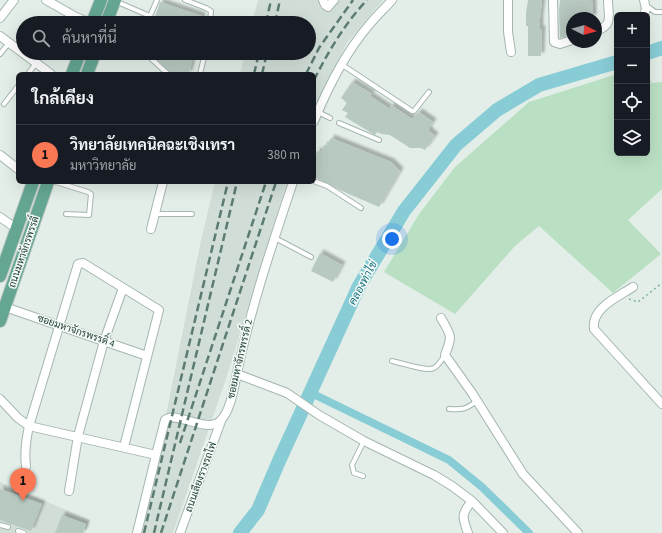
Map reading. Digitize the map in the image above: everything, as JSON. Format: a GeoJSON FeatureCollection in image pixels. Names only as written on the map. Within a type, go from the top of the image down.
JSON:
{"type":"FeatureCollection","features":[{"type":"Feature","properties":{"kind":"main road"},"geometry":{"type":"LineString","coordinates":[[94,16],[101,0]]}},
{"type":"Feature","properties":{"kind":"main road"},"geometry":{"type":"LineString","coordinates":[[109,16],[115,0]]}},
{"type":"Feature","properties":{"kind":"main road"},"geometry":{"type":"LineString","coordinates":[[73,72],[77,60]]}},
{"type":"Feature","properties":{"kind":"main road"},"geometry":{"type":"LineString","coordinates":[[88,72],[92,60]]}},
{"type":"Feature","properties":{"kind":"main road","name":"ถนนมหาจักรพรรดิ์"},"geometry":{"type":"LineString","coordinates":[[0,276],[32,184]]}},
{"type":"Feature","properties":{"kind":"main road","name":"ถนนมหาจักรพรรดิ์"},"geometry":{"type":"LineString","coordinates":[[0,321],[47,184]]}},
{"type":"Feature","properties":{"kind":"street"},"geometry":{"type":"LineString","coordinates":[[0,18],[14,0]]}},
{"type":"Feature","properties":{"kind":"street"},"geometry":{"type":"LineString","coordinates":[[46,0],[74,16]]}},
{"type":"Feature","properties":{"kind":"street"},"geometry":{"type":"LineString","coordinates":[[324,0],[326,6],[329,6],[334,0]]}},
{"type":"Feature","properties":{"kind":"street"},"geometry":{"type":"LineString","coordinates":[[316,116],[341,64],[354,43],[369,24],[392,0]]}},
{"type":"Feature","properties":{"kind":"street"},"geometry":{"type":"LineString","coordinates":[[508,0],[508,32],[511,52]]}},
{"type":"Feature","properties":{"kind":"street"},"geometry":{"type":"LineString","coordinates":[[553,0],[554,42],[560,44],[566,42]]}},
{"type":"Feature","properties":{"kind":"street"},"geometry":{"type":"LineString","coordinates":[[602,28],[606,26],[608,22],[608,0]]}},
{"type":"Feature","properties":{"kind":"street"},"geometry":{"type":"LineString","coordinates":[[644,2],[646,9],[645,12]]}},
{"type":"Feature","properties":{"kind":"street"},"geometry":{"type":"LineString","coordinates":[[0,36],[16,49]]}},
{"type":"Feature","properties":{"kind":"street"},"geometry":{"type":"LineString","coordinates":[[32,60],[48,72]]}},
{"type":"Feature","properties":{"kind":"street"},"geometry":{"type":"LineString","coordinates":[[0,155],[16,167]]}},
{"type":"Feature","properties":{"kind":"street"},"geometry":{"type":"LineString","coordinates":[[151,229],[162,184]]}},
{"type":"Feature","properties":{"kind":"street","name":"ซอยมหาจักรพรรดิ์ 2"},"geometry":{"type":"LineString","coordinates":[[221,420],[230,405],[250,316],[292,184]]}},
{"type":"Feature","properties":{"kind":"street"},"geometry":{"type":"LineString","coordinates":[[0,217],[17,229]]}},
{"type":"Feature","properties":{"kind":"street"},"geometry":{"type":"LineString","coordinates":[[26,466],[24,455],[29,426],[79,263],[83,263],[159,310],[124,447]]}},
{"type":"Feature","properties":{"kind":"street"},"geometry":{"type":"LineString","coordinates":[[632,287],[598,312],[594,320],[594,329],[662,404]]}},
{"type":"Feature","properties":{"kind":"street"},"geometry":{"type":"LineString","coordinates":[[69,491],[78,436],[104,341],[123,288]]}},
{"type":"Feature","properties":{"kind":"street","name":"ซอยมหาจักรพรรดิ์ 4"},"geometry":{"type":"LineString","coordinates":[[5,307],[147,356]]}},
{"type":"Feature","properties":{"kind":"street"},"geometry":{"type":"LineString","coordinates":[[440,318],[451,335],[446,355],[523,474],[578,533]]}},
{"type":"Feature","properties":{"kind":"street"},"geometry":{"type":"LineString","coordinates":[[237,374],[287,393],[336,425],[364,441],[434,475],[472,501],[504,533]]}},
{"type":"Feature","properties":{"kind":"street"},"geometry":{"type":"LineString","coordinates":[[0,399],[18,418],[29,426],[156,454]]}},
{"type":"Feature","properties":{"kind":"street"},"geometry":{"type":"LineString","coordinates":[[137,533],[165,420],[172,417],[215,425],[221,420]]}},
{"type":"Feature","properties":{"kind":"street","name":"ถนนเลียงรางรถไฟ"},"geometry":{"type":"LineString","coordinates":[[180,533],[221,420]]}},
{"type":"Feature","properties":{"kind":"street"},"geometry":{"type":"LineString","coordinates":[[468,533],[463,520],[463,514],[464,510],[472,501]]}},
{"type":"Feature","properties":{"kind":"lane"},"geometry":{"type":"LineString","coordinates":[[115,0],[150,16],[157,0]]}},
{"type":"Feature","properties":{"kind":"lane"},"geometry":{"type":"LineString","coordinates":[[185,0],[211,11],[211,16]]}},
{"type":"Feature","properties":{"kind":"lane"},"geometry":{"type":"LineString","coordinates":[[644,2],[655,12],[662,12]]}},
{"type":"Feature","properties":{"kind":"lane"},"geometry":{"type":"LineString","coordinates":[[0,54],[8,43]]}},
{"type":"Feature","properties":{"kind":"lane"},"geometry":{"type":"LineString","coordinates":[[153,60],[166,72]]}},
{"type":"Feature","properties":{"kind":"lane"},"geometry":{"type":"LineString","coordinates":[[200,72],[203,60]]}},
{"type":"Feature","properties":{"kind":"lane"},"geometry":{"type":"LineString","coordinates":[[29,72],[36,63]]}},
{"type":"Feature","properties":{"kind":"lane"},"geometry":{"type":"LineString","coordinates":[[341,64],[412,111],[414,111],[429,92]]}},
{"type":"Feature","properties":{"kind":"lane"},"geometry":{"type":"LineString","coordinates":[[4,104],[16,89]]}},
{"type":"Feature","properties":{"kind":"lane"},"geometry":{"type":"LineString","coordinates":[[318,112],[330,118]]}},
{"type":"Feature","properties":{"kind":"lane"},"geometry":{"type":"LineString","coordinates":[[339,122],[379,140]]}},
{"type":"Feature","properties":{"kind":"lane"},"geometry":{"type":"LineString","coordinates":[[316,182],[327,186],[361,208]]}},
{"type":"Feature","properties":{"kind":"lane"},"geometry":{"type":"LineString","coordinates":[[62,184],[91,194],[89,215],[66,214]]}},
{"type":"Feature","properties":{"kind":"lane"},"geometry":{"type":"LineString","coordinates":[[154,214],[192,214]]}},
{"type":"Feature","properties":{"kind":"lane"},"geometry":{"type":"LineString","coordinates":[[275,238],[311,257]]}},
{"type":"Feature","properties":{"kind":"lane"},"geometry":{"type":"LineString","coordinates":[[392,361],[426,369],[436,366],[446,355]]}},
{"type":"Feature","properties":{"kind":"lane"},"geometry":{"type":"LineString","coordinates":[[449,409],[462,410],[468,408],[477,401]]}},
{"type":"Feature","properties":{"kind":"lane"},"geometry":{"type":"LineString","coordinates":[[363,476],[354,472],[352,465],[364,441]]}},
{"type":"Feature","properties":{"kind":"lane"},"geometry":{"type":"LineString","coordinates":[[0,525],[8,527]]}},
{"type":"Feature","properties":{"kind":"lane"},"geometry":{"type":"LineString","coordinates":[[18,530],[24,533]]}},
{"type":"Feature","properties":{"kind":"path"},"geometry":{"type":"LineString","coordinates":[[620,296],[638,302],[662,283]]}},
{"type":"Feature","properties":{"kind":"shaded area"},"geometry":{"type":"Polygon","coordinates":[[[258,0],[330,0],[328,13],[339,0],[383,0],[347,43],[316,105],[316,72],[240,72],[243,60],[316,60],[316,16],[254,16],[258,0]]]}},
{"type":"Feature","properties":{"kind":"shaded area"},"geometry":{"type":"Polygon","coordinates":[[[215,184],[286,184],[225,382],[173,533],[140,533],[154,475],[201,240],[215,184]]]}},
{"type":"Feature","properties":{"kind":"shaded area"},"geometry":{"type":"Polygon","coordinates":[[[0,482],[90,520],[85,533],[0,533],[0,482]]]}},
{"type":"Feature","properties":{"kind":"green space"},"geometry":{"type":"Polygon","coordinates":[[[614,75],[614,156],[650,156],[650,80],[652,83],[662,82],[662,189],[628,220],[661,254],[613,293],[539,226],[515,246],[455,314],[384,272],[419,214],[455,167],[529,102],[614,75]]]}},
{"type":"Feature","properties":{"kind":"building"},"geometry":{"type":"Polygon","coordinates":[[[528,0],[542,0],[540,18],[540,29],[542,29],[541,56],[528,56],[528,26],[526,26],[526,13],[528,0]]]}},
{"type":"Feature","properties":{"kind":"building"},"geometry":{"type":"Polygon","coordinates":[[[560,0],[593,1],[593,12],[566,12],[566,36],[560,38],[560,0]]]}},
{"type":"Feature","properties":{"kind":"building"},"geometry":{"type":"Polygon","coordinates":[[[160,2],[202,16],[155,16],[160,2]]]}},
{"type":"Feature","properties":{"kind":"building"},"geometry":{"type":"Polygon","coordinates":[[[157,60],[192,60],[189,72],[170,72],[157,60]]]}},
{"type":"Feature","properties":{"kind":"building"},"geometry":{"type":"Polygon","coordinates":[[[352,82],[372,94],[370,96],[390,109],[391,105],[412,119],[419,112],[433,122],[428,130],[435,136],[425,150],[421,148],[410,148],[390,135],[377,132],[375,135],[345,117],[348,113],[342,110],[347,103],[341,98],[352,82]]]}},
{"type":"Feature","properties":{"kind":"building"},"geometry":{"type":"Polygon","coordinates":[[[331,138],[391,162],[400,171],[379,207],[316,178],[317,151],[322,152],[324,145],[327,146],[331,138]]]}},
{"type":"Feature","properties":{"kind":"building"},"geometry":{"type":"Polygon","coordinates":[[[320,253],[342,265],[333,282],[311,271],[320,253]]]}},
{"type":"Feature","properties":{"kind":"building"},"geometry":{"type":"Polygon","coordinates":[[[0,489],[42,504],[31,531],[0,520],[0,489]]]}},
{"type":"Feature","properties":{"kind":"building"},"geometry":{"type":"Polygon","coordinates":[[[62,515],[86,524],[83,533],[55,533],[62,515]]]}},
{"type":"Feature","properties":{"kind":"waterway","name":"คลองท่าไข่"},"geometry":{"type":"LineString","coordinates":[[650,52],[662,48]]}},
{"type":"Feature","properties":{"kind":"waterway","name":"คลองท่าไข่"},"geometry":{"type":"LineString","coordinates":[[240,533],[258,510],[359,286],[404,211],[456,145],[497,110],[539,85],[614,63]]}},
{"type":"Feature","properties":{"kind":"waterway"},"geometry":{"type":"LineString","coordinates":[[309,392],[449,460],[482,487],[529,533]]}},
{"type":"Feature","properties":{"kind":"railway"},"geometry":{"type":"LineString","coordinates":[[268,16],[271,0]]}},
{"type":"Feature","properties":{"kind":"railway"},"geometry":{"type":"LineString","coordinates":[[277,16],[280,0]]}},
{"type":"Feature","properties":{"kind":"railway"},"geometry":{"type":"LineString","coordinates":[[316,54],[353,0]]}},
{"type":"Feature","properties":{"kind":"railway"},"geometry":{"type":"LineString","coordinates":[[316,76],[351,18],[367,0]]}},
{"type":"Feature","properties":{"kind":"railway"},"geometry":{"type":"LineString","coordinates":[[254,72],[257,60]]}},
{"type":"Feature","properties":{"kind":"railway"},"geometry":{"type":"LineString","coordinates":[[262,72],[265,60]]}},
{"type":"Feature","properties":{"kind":"railway"},"geometry":{"type":"LineString","coordinates":[[307,72],[313,60]]}},
{"type":"Feature","properties":{"kind":"railway"},"geometry":{"type":"LineString","coordinates":[[144,533],[228,184]]}},
{"type":"Feature","properties":{"kind":"railway"},"geometry":{"type":"LineString","coordinates":[[154,533],[237,184]]}},
{"type":"Feature","properties":{"kind":"railway"},"geometry":{"type":"LineString","coordinates":[[180,443],[265,184]]}},
{"type":"Feature","properties":{"kind":"railway"},"geometry":{"type":"LineString","coordinates":[[161,533],[275,184]]}},
{"type":"Feature","properties":{"kind":"place","name":"วิทยาลัยเทคนิคฉะเชิงเทรา"},"geometry":{"type":"Point","coordinates":[23,501]}}]}
